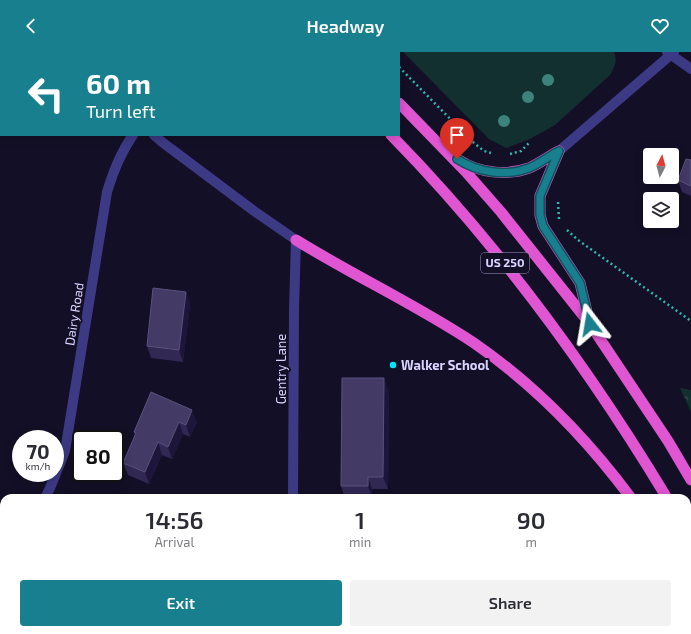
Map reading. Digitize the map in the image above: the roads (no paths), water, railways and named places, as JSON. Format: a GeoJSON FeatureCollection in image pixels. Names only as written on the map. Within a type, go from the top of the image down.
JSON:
{"type":"FeatureCollection","features":[{"type":"Feature","properties":{"kind":"highway","name":"US 250"},"geometry":{"type":"LineString","coordinates":[[400,104],[447,152],[522,237],[590,324],[668,441],[691,480]]}},
{"type":"Feature","properties":{"kind":"highway","name":"US 250"},"geometry":{"type":"LineString","coordinates":[[392,136],[459,209],[520,281],[576,357],[633,442],[665,494]]}},
{"type":"Feature","properties":{"kind":"highway"},"geometry":{"type":"LineString","coordinates":[[447,152],[467,166],[487,171],[508,173],[530,168],[559,151]]}},
{"type":"Feature","properties":{"kind":"highway"},"geometry":{"type":"LineString","coordinates":[[559,151],[540,196],[540,215],[543,226],[580,283],[590,324]]}},
{"type":"Feature","properties":{"kind":"highway"},"geometry":{"type":"LineString","coordinates":[[296,240],[430,316],[475,344],[525,382],[575,431],[628,494]]}},
{"type":"Feature","properties":{"kind":"street"},"geometry":{"type":"LineString","coordinates":[[559,151],[670,53],[691,69]]}},
{"type":"Feature","properties":{"kind":"street","name":"Dairy Road"},"geometry":{"type":"LineString","coordinates":[[47,494],[65,451],[107,192],[113,174],[132,136]]}},
{"type":"Feature","properties":{"kind":"street"},"geometry":{"type":"LineString","coordinates":[[155,136],[241,202],[296,240]]}},
{"type":"Feature","properties":{"kind":"street","name":"Gentry Lane"},"geometry":{"type":"LineString","coordinates":[[293,494],[296,240]]}},
{"type":"Feature","properties":{"kind":"place","name":"Walker School"},"geometry":{"type":"Point","coordinates":[393,365]}}]}
